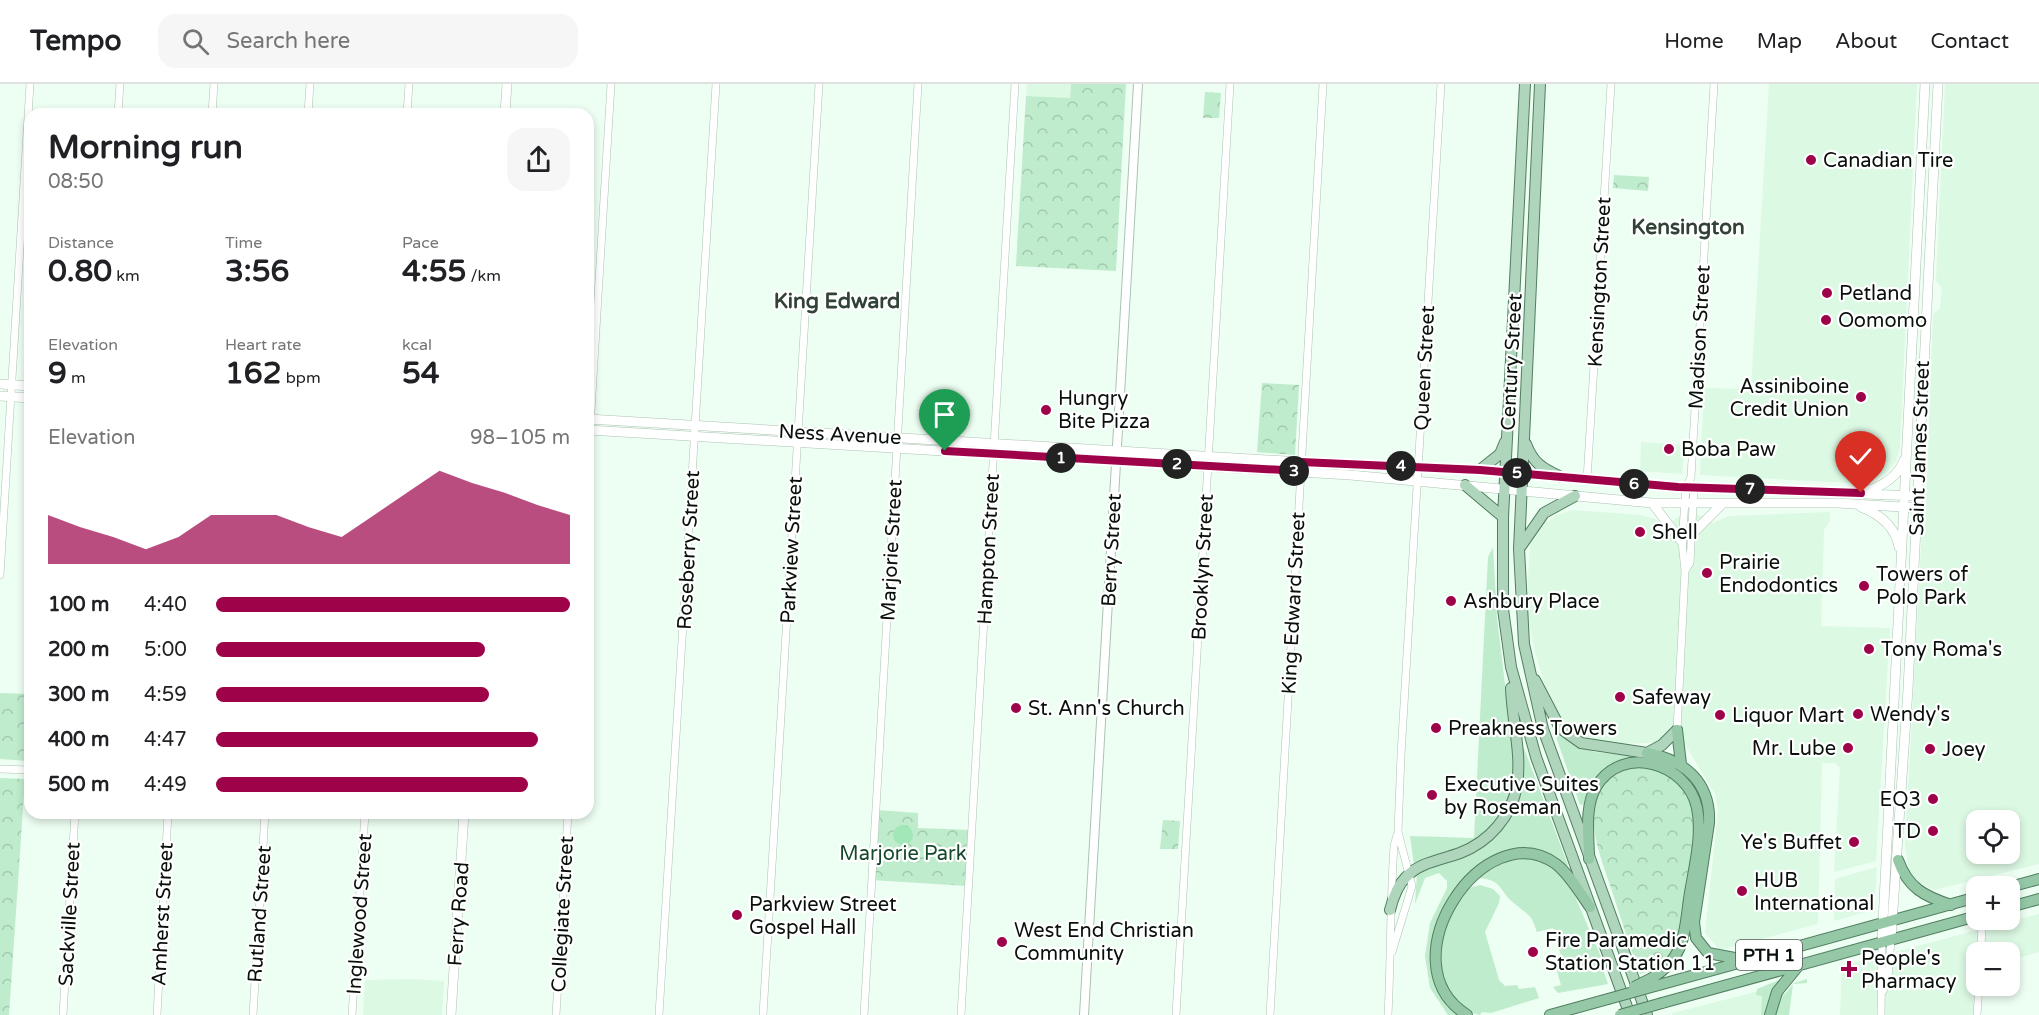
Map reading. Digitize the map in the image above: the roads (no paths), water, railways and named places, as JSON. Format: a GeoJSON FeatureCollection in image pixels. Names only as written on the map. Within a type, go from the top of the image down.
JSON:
{"type":"FeatureCollection","features":[{"type":"Feature","properties":{"kind":"highway"},"geometry":{"type":"LineString","coordinates":[[1677,730],[1681,764]]}},
{"type":"Feature","properties":{"kind":"highway"},"geometry":{"type":"LineString","coordinates":[[1647,753],[1681,764],[1699,783],[1709,809],[1702,876],[1694,922],[1696,938],[1704,950],[1712,955],[1750,960]]}},
{"type":"Feature","properties":{"kind":"highway"},"geometry":{"type":"LineString","coordinates":[[1589,859],[1591,800],[1596,788],[1608,774],[1628,764],[1645,763],[1669,769],[1685,782],[1695,801],[1699,825],[1683,939],[1676,958],[1653,982]]}},
{"type":"Feature","properties":{"kind":"highway"},"geometry":{"type":"LineString","coordinates":[[1467,1015],[1454,1006],[1445,994],[1436,961],[1442,923],[1450,904],[1464,884],[1480,871],[1504,858],[1522,855],[1540,856],[1562,869],[1590,907]]}},
{"type":"Feature","properties":{"kind":"highway"},"geometry":{"type":"LineString","coordinates":[[1898,860],[1905,877],[1913,888],[1931,898],[1952,905]]}},
{"type":"Feature","properties":{"kind":"highway"},"geometry":{"type":"LineString","coordinates":[[2020,884],[2039,879]]}},
{"type":"Feature","properties":{"kind":"highway"},"geometry":{"type":"LineString","coordinates":[[2020,904],[2039,899]]}},
{"type":"Feature","properties":{"kind":"highway","name":"PTH 1"},"geometry":{"type":"LineString","coordinates":[[1550,1015],[1612,998],[1653,982],[1750,960],[1966,901]]}},
{"type":"Feature","properties":{"kind":"highway","name":"PTH 1"},"geometry":{"type":"LineString","coordinates":[[1620,1015],[1966,919]]}},
{"type":"Feature","properties":{"kind":"highway"},"geometry":{"type":"LineString","coordinates":[[1770,1015],[1777,992],[1799,965]]}},
{"type":"Feature","properties":{"kind":"main road"},"geometry":{"type":"LineString","coordinates":[[506,108],[507,84]]}},
{"type":"Feature","properties":{"kind":"main road","name":"Century Street"},"geometry":{"type":"LineString","coordinates":[[1525,84],[1504,488],[1502,597],[1511,667],[1536,757],[1630,1015]]}},
{"type":"Feature","properties":{"kind":"main road","name":"Century Street"},"geometry":{"type":"LineString","coordinates":[[1540,84],[1519,549],[1520,606],[1527,662],[1543,729],[1647,1015]]}},
{"type":"Feature","properties":{"kind":"main road","name":"Saint James Street"},"geometry":{"type":"LineString","coordinates":[[1886,940],[1900,559],[1925,84]]}},
{"type":"Feature","properties":{"kind":"main road","name":"Saint James Street"},"geometry":{"type":"LineString","coordinates":[[1887,922],[1898,860],[1938,84]]}},
{"type":"Feature","properties":{"kind":"main road"},"geometry":{"type":"LineString","coordinates":[[0,384],[24,386]]}},
{"type":"Feature","properties":{"kind":"main road"},"geometry":{"type":"LineString","coordinates":[[0,396],[24,397]]}},
{"type":"Feature","properties":{"kind":"main road","name":"Ness Avenue"},"geometry":{"type":"LineString","coordinates":[[594,419],[897,438],[1116,461],[1208,461]]}},
{"type":"Feature","properties":{"kind":"main road","name":"Ness Avenue"},"geometry":{"type":"LineString","coordinates":[[594,430],[897,448],[1117,450],[1208,461],[1300,467],[1417,481],[1652,503],[1853,504],[1917,507]]}},
{"type":"Feature","properties":{"kind":"main road"},"geometry":{"type":"LineString","coordinates":[[1524,435],[1531,457],[1538,466],[1561,477]]}},
{"type":"Feature","properties":{"kind":"main road"},"geometry":{"type":"LineString","coordinates":[[1480,470],[1500,454],[1507,439]]}},
{"type":"Feature","properties":{"kind":"main road"},"geometry":{"type":"LineString","coordinates":[[1861,493],[1881,487],[1889,480],[1903,464],[1907,449]]}},
{"type":"Feature","properties":{"kind":"main road","name":"Ness Avenue"},"geometry":{"type":"LineString","coordinates":[[1300,467],[1418,466],[1587,480],[1918,496]]}},
{"type":"Feature","properties":{"kind":"main road"},"geometry":{"type":"LineString","coordinates":[[1465,485],[1503,517]]}},
{"type":"Feature","properties":{"kind":"main road"},"geometry":{"type":"LineString","coordinates":[[1519,549],[1544,513],[1575,496]]}},
{"type":"Feature","properties":{"kind":"main road"},"geometry":{"type":"LineString","coordinates":[[1652,503],[1682,542]]}},
{"type":"Feature","properties":{"kind":"main road"},"geometry":{"type":"LineString","coordinates":[[1692,534],[1722,504]]}},
{"type":"Feature","properties":{"kind":"main road"},"geometry":{"type":"LineString","coordinates":[[1853,504],[1876,513],[1887,522],[1898,541],[1900,559]]}},
{"type":"Feature","properties":{"kind":"main road"},"geometry":{"type":"LineString","coordinates":[[1527,662],[1554,719],[1568,736],[1594,747],[1647,753],[1662,745],[1677,730]]}},
{"type":"Feature","properties":{"kind":"main road"},"geometry":{"type":"LineString","coordinates":[[1390,910],[1399,886],[1409,874],[1425,864],[1481,842],[1499,824],[1510,807],[1518,774],[1511,667]]}},
{"type":"Feature","properties":{"kind":"main road","name":"Ferry Road"},"geometry":{"type":"LineString","coordinates":[[451,1015],[464,819]]}},
{"type":"Feature","properties":{"kind":"street"},"geometry":{"type":"LineString","coordinates":[[29,108],[30,84]]}},
{"type":"Feature","properties":{"kind":"street"},"geometry":{"type":"LineString","coordinates":[[118,108],[120,84]]}},
{"type":"Feature","properties":{"kind":"street"},"geometry":{"type":"LineString","coordinates":[[212,108],[214,84]]}},
{"type":"Feature","properties":{"kind":"street"},"geometry":{"type":"LineString","coordinates":[[308,108],[310,84]]}},
{"type":"Feature","properties":{"kind":"street"},"geometry":{"type":"LineString","coordinates":[[407,108],[409,84]]}},
{"type":"Feature","properties":{"kind":"street"},"geometry":{"type":"LineString","coordinates":[[594,343],[611,84]]}},
{"type":"Feature","properties":{"kind":"street","name":"Roseberry Street"},"geometry":{"type":"LineString","coordinates":[[659,1015],[716,84]]}},
{"type":"Feature","properties":{"kind":"street","name":"Parkview Street"},"geometry":{"type":"LineString","coordinates":[[763,1015],[819,84]]}},
{"type":"Feature","properties":{"kind":"street","name":"Marjorie Street"},"geometry":{"type":"LineString","coordinates":[[864,1015],[918,84]]}},
{"type":"Feature","properties":{"kind":"street","name":"Hampton Street"},"geometry":{"type":"LineString","coordinates":[[961,1015],[1015,84]]}},
{"type":"Feature","properties":{"kind":"street","name":"Berry Street"},"geometry":{"type":"LineString","coordinates":[[1084,1015],[1138,84]]}},
{"type":"Feature","properties":{"kind":"street","name":"Brooklyn Street"},"geometry":{"type":"LineString","coordinates":[[1176,1015],[1230,84]]}},
{"type":"Feature","properties":{"kind":"street","name":"King Edward Street"},"geometry":{"type":"LineString","coordinates":[[1270,1015],[1323,84]]}},
{"type":"Feature","properties":{"kind":"street","name":"Queen Street"},"geometry":{"type":"LineString","coordinates":[[1389,1015],[1392,952],[1390,910],[1394,846],[1398,832],[1441,84]]}},
{"type":"Feature","properties":{"kind":"street","name":"Kensington Street"},"geometry":{"type":"LineString","coordinates":[[1587,480],[1611,84]]}},
{"type":"Feature","properties":{"kind":"street","name":"Madison Street"},"geometry":{"type":"LineString","coordinates":[[1685,571],[1690,562],[1692,534],[1690,504],[1714,84]]}},
{"type":"Feature","properties":{"kind":"street"},"geometry":{"type":"LineString","coordinates":[[0,575],[24,184]]}},
{"type":"Feature","properties":{"kind":"street","name":"Madison Street"},"geometry":{"type":"LineString","coordinates":[[1677,730],[1685,571],[1682,542],[1690,504]]}},
{"type":"Feature","properties":{"kind":"street"},"geometry":{"type":"LineString","coordinates":[[0,769],[24,770]]}},
{"type":"Feature","properties":{"kind":"street","name":"Sackville Street"},"geometry":{"type":"LineString","coordinates":[[63,1015],[75,819]]}},
{"type":"Feature","properties":{"kind":"street","name":"Amherst Street"},"geometry":{"type":"LineString","coordinates":[[157,1015],[168,819]]}},
{"type":"Feature","properties":{"kind":"street","name":"Rutland Street"},"geometry":{"type":"LineString","coordinates":[[253,1015],[265,819]]}},
{"type":"Feature","properties":{"kind":"street","name":"Inglewood Street"},"geometry":{"type":"LineString","coordinates":[[352,1015],[365,819]]}},
{"type":"Feature","properties":{"kind":"street","name":"Collegiate Street"},"geometry":{"type":"LineString","coordinates":[[556,1015],[568,819]]}},
{"type":"Feature","properties":{"kind":"street","name":"Queen Street"},"geometry":{"type":"LineString","coordinates":[[1392,952],[1411,893],[1409,874],[1398,832]]}},
{"type":"Feature","properties":{"kind":"street","name":"Saint James Street"},"geometry":{"type":"LineString","coordinates":[[1881,1015],[1883,991],[1888,978],[1886,940]]}},
{"type":"Feature","properties":{"kind":"street"},"geometry":{"type":"LineString","coordinates":[[1977,1015],[1978,996]]}},
{"type":"Feature","properties":{"kind":"water"},"geometry":{"type":"Polygon","coordinates":[[[903,825],[910,828],[913,835],[910,842],[903,845],[896,842],[893,835],[896,828],[903,825]]]}},
{"type":"Feature","properties":{"kind":"place","name":"Canadian Tire"},"geometry":{"type":"Point","coordinates":[1811,160]}},
{"type":"Feature","properties":{"kind":"place","name":"Petland"},"geometry":{"type":"Point","coordinates":[1827,293]}},
{"type":"Feature","properties":{"kind":"place","name":"Oomomo"},"geometry":{"type":"Point","coordinates":[1826,320]}},
{"type":"Feature","properties":{"kind":"place","name":"Assiniboine Credit Union"},"geometry":{"type":"Point","coordinates":[1861,397]}},
{"type":"Feature","properties":{"kind":"place","name":"Hungry Bite Pizza"},"geometry":{"type":"Point","coordinates":[1046,410]}},
{"type":"Feature","properties":{"kind":"place","name":"Boba Paw"},"geometry":{"type":"Point","coordinates":[1669,449]}},
{"type":"Feature","properties":{"kind":"place","name":"Shell"},"geometry":{"type":"Point","coordinates":[1640,532]}},
{"type":"Feature","properties":{"kind":"place","name":"Prairie Endodontics"},"geometry":{"type":"Point","coordinates":[1707,573]}},
{"type":"Feature","properties":{"kind":"place","name":"Towers of Polo Park"},"geometry":{"type":"Point","coordinates":[1864,586]}},
{"type":"Feature","properties":{"kind":"place","name":"Ashbury Place"},"geometry":{"type":"Point","coordinates":[1451,601]}},
{"type":"Feature","properties":{"kind":"place","name":"Tony Roma's"},"geometry":{"type":"Point","coordinates":[1869,649]}},
{"type":"Feature","properties":{"kind":"place","name":"Safeway"},"geometry":{"type":"Point","coordinates":[1620,697]}},
{"type":"Feature","properties":{"kind":"place","name":"St. Ann's Church"},"geometry":{"type":"Point","coordinates":[1016,708]}},
{"type":"Feature","properties":{"kind":"place","name":"Wendy's"},"geometry":{"type":"Point","coordinates":[1858,714]}},
{"type":"Feature","properties":{"kind":"place","name":"Liquor Mart"},"geometry":{"type":"Point","coordinates":[1720,715]}},
{"type":"Feature","properties":{"kind":"place","name":"Preakness Towers"},"geometry":{"type":"Point","coordinates":[1436,728]}},
{"type":"Feature","properties":{"kind":"place","name":"Mr. Lube"},"geometry":{"type":"Point","coordinates":[1848,748]}},
{"type":"Feature","properties":{"kind":"place","name":"Joey"},"geometry":{"type":"Point","coordinates":[1930,749]}},
{"type":"Feature","properties":{"kind":"place","name":"Executive Suites by Roseman"},"geometry":{"type":"Point","coordinates":[1432,795]}},
{"type":"Feature","properties":{"kind":"place","name":"EQ3"},"geometry":{"type":"Point","coordinates":[1933,799]}},
{"type":"Feature","properties":{"kind":"place","name":"TD"},"geometry":{"type":"Point","coordinates":[1933,831]}},
{"type":"Feature","properties":{"kind":"place","name":"Ye's Buffet"},"geometry":{"type":"Point","coordinates":[1854,842]}},
{"type":"Feature","properties":{"kind":"place","name":"HUB International"},"geometry":{"type":"Point","coordinates":[1742,891]}},
{"type":"Feature","properties":{"kind":"place","name":"Parkview Street Gospel Hall"},"geometry":{"type":"Point","coordinates":[737,915]}},
{"type":"Feature","properties":{"kind":"place","name":"West End Christian Community"},"geometry":{"type":"Point","coordinates":[1002,942]}},
{"type":"Feature","properties":{"kind":"place","name":"Fire Paramedic Station Station 11"},"geometry":{"type":"Point","coordinates":[1533,952]}},
{"type":"Feature","properties":{"kind":"place","name":"People's Pharmacy"},"geometry":{"type":"Point","coordinates":[1849,969]}},
{"type":"Feature","properties":{"kind":"district","name":"Kensington"},"geometry":{"type":"Point","coordinates":[1688,227]}},
{"type":"Feature","properties":{"kind":"district","name":"King Edward"},"geometry":{"type":"Point","coordinates":[837,301]}},
{"type":"Feature","properties":{"kind":"park label","name":"Marjorie Park"},"geometry":{"type":"Point","coordinates":[903,853]}}]}
